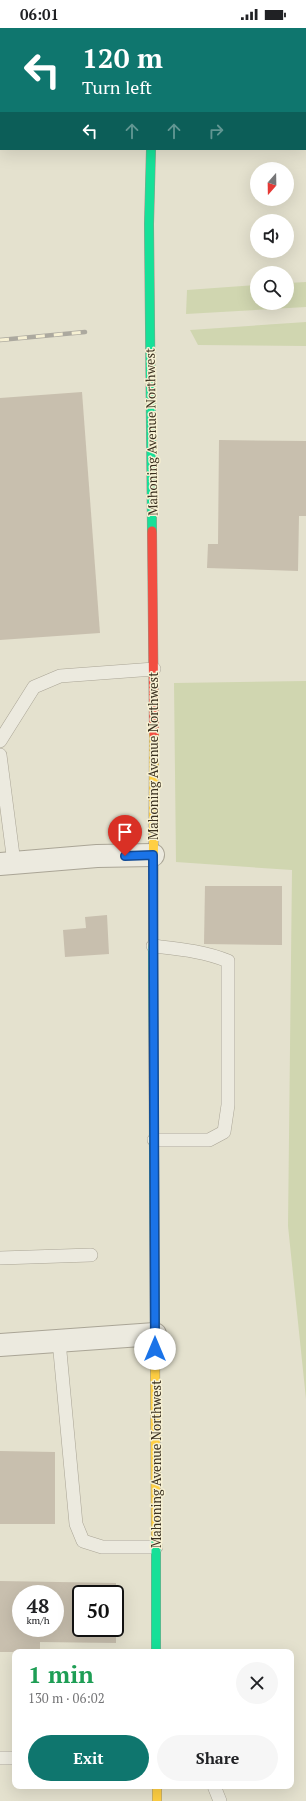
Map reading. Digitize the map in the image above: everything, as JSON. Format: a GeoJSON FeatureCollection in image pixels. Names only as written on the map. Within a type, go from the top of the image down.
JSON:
{"type":"FeatureCollection","features":[{"type":"Feature","properties":{"kind":"main road","name":"Mahoning Avenue Northwest"},"geometry":{"type":"LineString","coordinates":[[151,150],[149,224],[154,669],[153,946],[156,1649]]}},
{"type":"Feature","properties":{"kind":"main road"},"geometry":{"type":"LineString","coordinates":[[157,1789],[157,1801]]}},
{"type":"Feature","properties":{"kind":"street"},"geometry":{"type":"LineString","coordinates":[[7,863],[97,856],[153,855]]}},
{"type":"Feature","properties":{"kind":"street"},"geometry":{"type":"LineString","coordinates":[[0,1345],[155,1334]]}},
{"type":"Feature","properties":{"kind":"lane"},"geometry":{"type":"LineString","coordinates":[[0,741],[34,687],[60,676],[154,669]]}},
{"type":"Feature","properties":{"kind":"lane"},"geometry":{"type":"LineString","coordinates":[[0,756],[7,863]]}},
{"type":"Feature","properties":{"kind":"lane"},"geometry":{"type":"LineString","coordinates":[[153,946],[197,951],[214,955],[228,961],[228,1105],[224,1132],[209,1140],[154,1140]]}},
{"type":"Feature","properties":{"kind":"lane"},"geometry":{"type":"LineString","coordinates":[[0,1258],[91,1255]]}},
{"type":"Feature","properties":{"kind":"lane"},"geometry":{"type":"LineString","coordinates":[[59,1341],[76,1524],[83,1541],[102,1548],[156,1547]]}},
{"type":"Feature","properties":{"kind":"lane"},"geometry":{"type":"LineString","coordinates":[[0,1758],[12,1758]]}},
{"type":"Feature","properties":{"kind":"lane"},"geometry":{"type":"LineString","coordinates":[[215,1789],[220,1801]]}},
{"type":"Feature","properties":{"kind":"green space"},"geometry":{"type":"Polygon","coordinates":[[[306,282],[306,307],[294,308],[294,283],[306,282]]]}},
{"type":"Feature","properties":{"kind":"green space"},"geometry":{"type":"Polygon","coordinates":[[[250,286],[250,310],[255,310],[186,314],[187,290],[250,286]]]}},
{"type":"Feature","properties":{"kind":"green space"},"geometry":{"type":"Polygon","coordinates":[[[306,322],[306,346],[198,345],[190,330],[306,322]]]}},
{"type":"Feature","properties":{"kind":"green space"},"geometry":{"type":"Polygon","coordinates":[[[306,681],[306,1399],[288,1226],[292,870],[176,862],[174,683],[306,681]]]}},
{"type":"Feature","properties":{"kind":"building"},"geometry":{"type":"Polygon","coordinates":[[[82,392],[100,633],[0,640],[0,398],[82,392]]]}},
{"type":"Feature","properties":{"kind":"building"},"geometry":{"type":"Polygon","coordinates":[[[219,440],[306,441],[306,516],[299,516],[298,571],[207,568],[208,544],[218,544],[219,440]]]}},
{"type":"Feature","properties":{"kind":"building"},"geometry":{"type":"Polygon","coordinates":[[[205,886],[282,886],[282,945],[204,944],[205,886]]]}},
{"type":"Feature","properties":{"kind":"building"},"geometry":{"type":"Polygon","coordinates":[[[107,915],[109,954],[65,957],[63,930],[86,928],[85,917],[107,915]]]}},
{"type":"Feature","properties":{"kind":"building"},"geometry":{"type":"Polygon","coordinates":[[[0,1451],[55,1452],[55,1524],[0,1524],[0,1451]]]}},
{"type":"Feature","properties":{"kind":"building"},"geometry":{"type":"Polygon","coordinates":[[[0,1581],[116,1583],[116,1585],[72,1585],[72,1637],[116,1637],[116,1643],[40,1642],[40,1649],[12,1649],[12,1652],[0,1652],[0,1581]]]}},
{"type":"Feature","properties":{"kind":"railway"},"geometry":{"type":"LineString","coordinates":[[0,340],[85,332]]}},
{"type":"Feature","properties":{"kind":"traffic: fast"},"geometry":{"type":"LineString","coordinates":[[151,150],[149,224],[152,531]]}},
{"type":"Feature","properties":{"kind":"traffic: fast"},"geometry":{"type":"LineString","coordinates":[[153,946],[155,1352]]}},
{"type":"Feature","properties":{"kind":"traffic: fast"},"geometry":{"type":"LineString","coordinates":[[156,1538],[156,1649]]}},
{"type":"Feature","properties":{"kind":"traffic: slow"},"geometry":{"type":"LineString","coordinates":[[153,946],[154,734]]}},
{"type":"Feature","properties":{"kind":"traffic: slow"},"geometry":{"type":"LineString","coordinates":[[155,1352],[156,1538]]}},
{"type":"Feature","properties":{"kind":"traffic: slow"},"geometry":{"type":"LineString","coordinates":[[157,1789],[157,1801]]}},
{"type":"Feature","properties":{"kind":"traffic: jam"},"geometry":{"type":"LineString","coordinates":[[152,531],[154,734]]}},
{"type":"Feature","properties":{"kind":"route"},"geometry":{"type":"LineString","coordinates":[[125,856],[153,855],[155,1349]]}}]}
